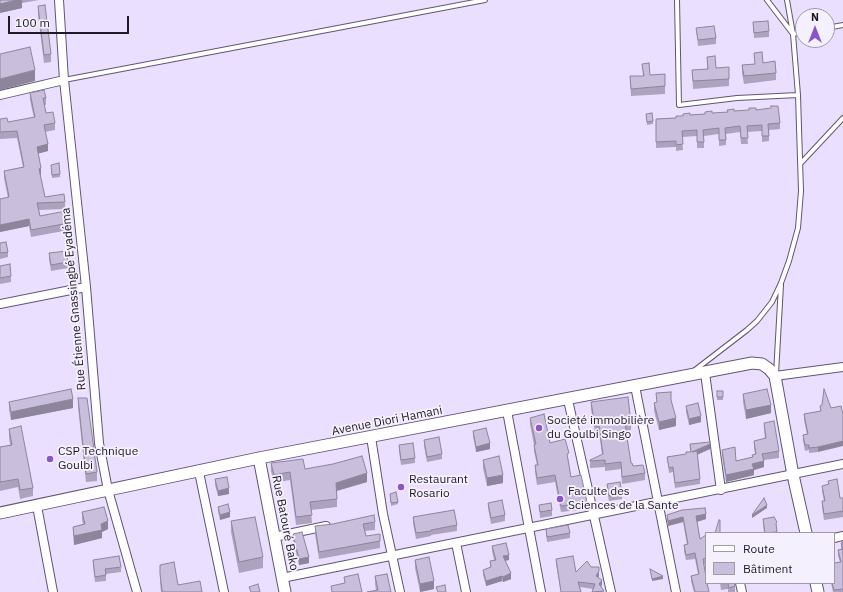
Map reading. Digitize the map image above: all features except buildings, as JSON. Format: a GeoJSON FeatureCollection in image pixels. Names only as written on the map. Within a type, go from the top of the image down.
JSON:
{"type":"FeatureCollection","features":[{"type":"Feature","properties":{"kind":"main road","name":"Avenue Diori Hamani"},"geometry":{"type":"LineString","coordinates":[[0,513],[199,472],[258,458],[752,364],[762,364],[776,376]]}},
{"type":"Feature","properties":{"kind":"main road"},"geometry":{"type":"LineString","coordinates":[[776,376],[793,475],[806,532]]}},
{"type":"Feature","properties":{"kind":"main road","name":"Rue Batouré Bako"},"geometry":{"type":"LineString","coordinates":[[258,458],[285,592]]}},
{"type":"Feature","properties":{"kind":"street","name":"Rue Étienne Gnassingbé Eyadéma"},"geometry":{"type":"LineString","coordinates":[[59,2],[64,80],[86,288],[99,443],[108,490],[137,592]]}},
{"type":"Feature","properties":{"kind":"street"},"geometry":{"type":"LineString","coordinates":[[0,95],[64,80]]}},
{"type":"Feature","properties":{"kind":"street"},"geometry":{"type":"LineString","coordinates":[[0,304],[86,288]]}},
{"type":"Feature","properties":{"kind":"street"},"geometry":{"type":"LineString","coordinates":[[776,376],[843,368]]}},
{"type":"Feature","properties":{"kind":"street"},"geometry":{"type":"LineString","coordinates":[[705,373],[721,490]]}},
{"type":"Feature","properties":{"kind":"street"},"geometry":{"type":"LineString","coordinates":[[634,386],[676,592]]}},
{"type":"Feature","properties":{"kind":"street"},"geometry":{"type":"LineString","coordinates":[[568,400],[595,514],[611,592]]}},
{"type":"Feature","properties":{"kind":"street"},"geometry":{"type":"LineString","coordinates":[[506,411],[542,592]]}},
{"type":"Feature","properties":{"kind":"street"},"geometry":{"type":"LineString","coordinates":[[371,437],[380,515],[392,556],[400,592]]}},
{"type":"Feature","properties":{"kind":"street"},"geometry":{"type":"LineString","coordinates":[[282,578],[843,464]]}},
{"type":"Feature","properties":{"kind":"street"},"geometry":{"type":"LineString","coordinates":[[199,472],[224,592]]}},
{"type":"Feature","properties":{"kind":"street"},"geometry":{"type":"LineString","coordinates":[[36,506],[53,592]]}},
{"type":"Feature","properties":{"kind":"street"},"geometry":{"type":"LineString","coordinates":[[274,537],[336,524]]}},
{"type":"Feature","properties":{"kind":"street"},"geometry":{"type":"LineString","coordinates":[[456,543],[466,592]]}},
{"type":"Feature","properties":{"kind":"lane"},"geometry":{"type":"LineString","coordinates":[[64,80],[485,0]]}},
{"type":"Feature","properties":{"kind":"lane"},"geometry":{"type":"LineString","coordinates":[[677,0],[680,105],[738,98],[798,95]]}},
{"type":"Feature","properties":{"kind":"lane"},"geometry":{"type":"LineString","coordinates":[[767,0],[794,34]]}},
{"type":"Feature","properties":{"kind":"lane"},"geometry":{"type":"LineString","coordinates":[[686,376],[739,338],[757,321],[772,302],[789,261],[798,228],[801,191],[801,163],[798,95],[794,34],[787,0]]}},
{"type":"Feature","properties":{"kind":"lane"},"geometry":{"type":"LineString","coordinates":[[801,163],[843,118]]}},
{"type":"Feature","properties":{"kind":"lane"},"geometry":{"type":"LineString","coordinates":[[776,376],[781,283]]}},
{"type":"Feature","properties":{"kind":"place","name":"Societé immobilière du Goulbi Singo"},"geometry":{"type":"Point","coordinates":[539,428]}},
{"type":"Feature","properties":{"kind":"place","name":"CSP Technique Goulbi"},"geometry":{"type":"Point","coordinates":[50,459]}},
{"type":"Feature","properties":{"kind":"place","name":"Restaurant Rosario"},"geometry":{"type":"Point","coordinates":[401,487]}},
{"type":"Feature","properties":{"kind":"place","name":"Faculte des Sciences de la Sante"},"geometry":{"type":"Point","coordinates":[560,499]}}]}
